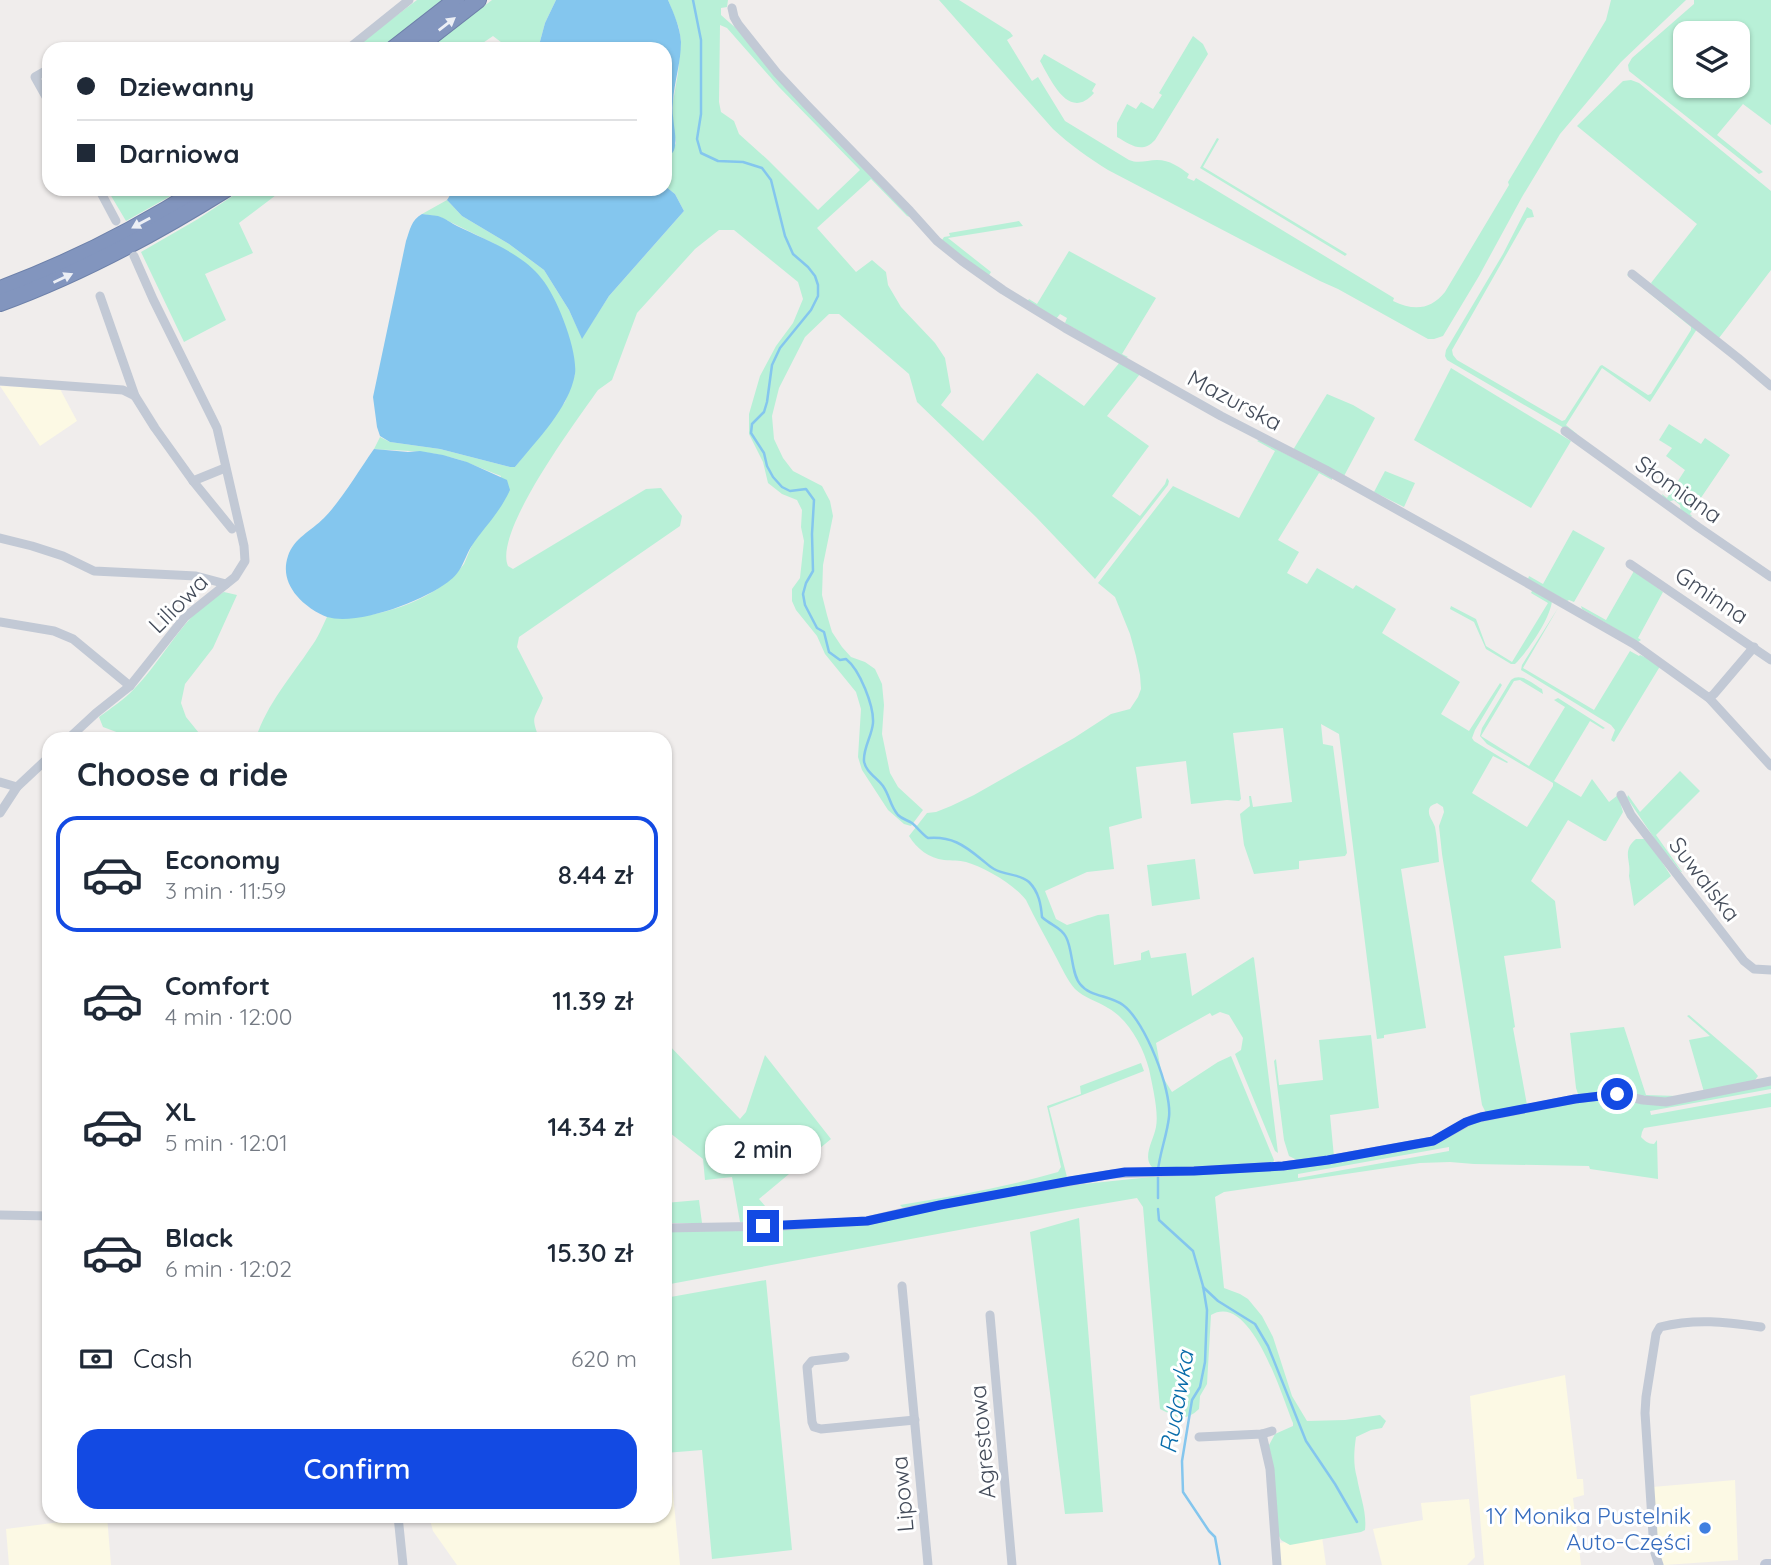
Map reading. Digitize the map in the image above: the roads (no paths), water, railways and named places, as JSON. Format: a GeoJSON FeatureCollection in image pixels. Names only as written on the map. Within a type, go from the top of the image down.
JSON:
{"type":"FeatureCollection","features":[{"type":"Feature","properties":{"kind":"highway"},"geometry":{"type":"LineString","coordinates":[[402,42],[456,0]]}},
{"type":"Feature","properties":{"kind":"highway"},"geometry":{"type":"LineString","coordinates":[[424,42],[478,0]]}},
{"type":"Feature","properties":{"kind":"highway"},"geometry":{"type":"LineString","coordinates":[[0,289],[103,244],[189,196]]}},
{"type":"Feature","properties":{"kind":"highway"},"geometry":{"type":"LineString","coordinates":[[0,303],[35,291],[110,256],[215,196]]}},
{"type":"Feature","properties":{"kind":"street"},"geometry":{"type":"LineString","coordinates":[[357,42],[409,0]]}},
{"type":"Feature","properties":{"kind":"street","name":"Mazurska"},"geometry":{"type":"LineString","coordinates":[[732,8],[738,24],[798,96],[937,241],[978,273],[1039,312],[1221,416],[1336,476],[1623,637],[1709,698],[1771,766]]}},
{"type":"Feature","properties":{"kind":"street"},"geometry":{"type":"LineString","coordinates":[[42,73],[35,77],[42,90]]}},
{"type":"Feature","properties":{"kind":"street"},"geometry":{"type":"LineString","coordinates":[[103,196],[116,221]]}},
{"type":"Feature","properties":{"kind":"street","name":"Liliowa"},"geometry":{"type":"LineString","coordinates":[[75,732],[130,686],[186,617],[235,577],[245,561],[216,428],[134,256]]}},
{"type":"Feature","properties":{"kind":"street"},"geometry":{"type":"LineString","coordinates":[[1632,274],[1771,386]]}},
{"type":"Feature","properties":{"kind":"street"},"geometry":{"type":"LineString","coordinates":[[100,296],[135,396],[193,481],[232,529]]}},
{"type":"Feature","properties":{"kind":"street"},"geometry":{"type":"LineString","coordinates":[[0,381],[123,390],[135,396]]}},
{"type":"Feature","properties":{"kind":"street","name":"Słomiana"},"geometry":{"type":"LineString","coordinates":[[1565,431],[1771,577]]}},
{"type":"Feature","properties":{"kind":"street"},"geometry":{"type":"LineString","coordinates":[[193,481],[225,468]]}},
{"type":"Feature","properties":{"kind":"street"},"geometry":{"type":"LineString","coordinates":[[0,538],[63,556],[94,572],[196,576],[226,583]]}},
{"type":"Feature","properties":{"kind":"street","name":"Gminna"},"geometry":{"type":"LineString","coordinates":[[1630,564],[1771,660]]}},
{"type":"Feature","properties":{"kind":"street"},"geometry":{"type":"LineString","coordinates":[[0,622],[54,631],[73,639],[130,686]]}},
{"type":"Feature","properties":{"kind":"street"},"geometry":{"type":"LineString","coordinates":[[1709,698],[1754,647]]}},
{"type":"Feature","properties":{"kind":"street"},"geometry":{"type":"LineString","coordinates":[[0,813],[16,787],[42,763]]}},
{"type":"Feature","properties":{"kind":"street"},"geometry":{"type":"LineString","coordinates":[[0,782],[16,787]]}},
{"type":"Feature","properties":{"kind":"street","name":"Suwalska"},"geometry":{"type":"LineString","coordinates":[[1620,795],[1631,815],[1744,961],[1754,969],[1771,971]]}},
{"type":"Feature","properties":{"kind":"street"},"geometry":{"type":"LineString","coordinates":[[672,1228],[867,1221],[913,1210],[1125,1172],[1283,1166],[1328,1160],[1433,1141],[1474,1119],[1575,1099],[1617,1094],[1666,1102],[1771,1081]]}},
{"type":"Feature","properties":{"kind":"street"},"geometry":{"type":"LineString","coordinates":[[0,1215],[42,1216]]}},
{"type":"Feature","properties":{"kind":"street","name":"Lipowa"},"geometry":{"type":"LineString","coordinates":[[902,1286],[928,1565]]}},
{"type":"Feature","properties":{"kind":"street","name":"Agrestowa"},"geometry":{"type":"LineString","coordinates":[[990,1315],[1012,1565]]}},
{"type":"Feature","properties":{"kind":"street"},"geometry":{"type":"LineString","coordinates":[[1659,1565],[1654,1550],[1645,1413],[1656,1334],[1660,1327],[1677,1323],[1716,1321],[1761,1327]]}},
{"type":"Feature","properties":{"kind":"street"},"geometry":{"type":"LineString","coordinates":[[845,1357],[808,1363],[814,1427],[821,1429],[915,1420]]}},
{"type":"Feature","properties":{"kind":"street"},"geometry":{"type":"LineString","coordinates":[[1199,1437],[1267,1433],[1277,1565]]}},
{"type":"Feature","properties":{"kind":"street"},"geometry":{"type":"LineString","coordinates":[[399,1523],[403,1565]]}},
{"type":"Feature","properties":{"kind":"water"},"geometry":{"type":"Polygon","coordinates":[[[556,0],[668,0],[681,42],[673,108],[675,146],[672,153],[672,42],[540,42],[556,0]]]}},
{"type":"Feature","properties":{"kind":"water"},"geometry":{"type":"Polygon","coordinates":[[[672,192],[684,211],[609,296],[582,339],[569,310],[544,270],[509,244],[462,216],[447,200],[450,196],[672,196],[672,192]]]}},
{"type":"Feature","properties":{"kind":"water"},"geometry":{"type":"Polygon","coordinates":[[[422,214],[443,218],[503,248],[524,262],[548,287],[565,325],[575,364],[572,387],[551,423],[515,467],[440,449],[390,442],[380,436],[373,397],[406,241],[413,222],[422,214]]]}},
{"type":"Feature","properties":{"kind":"water"},"geometry":{"type":"Polygon","coordinates":[[[374,449],[420,451],[467,462],[507,480],[510,490],[471,547],[459,570],[448,582],[423,597],[390,610],[355,618],[327,617],[300,599],[288,582],[288,556],[299,539],[337,503],[374,449]]]}},
{"type":"Feature","properties":{"kind":"waterway","name":"Rudawka"},"geometry":{"type":"LineString","coordinates":[[693,0],[701,40],[701,114],[697,139],[701,153],[718,161],[743,162],[762,168],[771,180],[785,236],[793,254],[808,267],[818,285],[818,296],[811,310],[780,348],[772,365],[764,412],[752,424],[751,433],[764,453],[773,477],[782,487],[790,491],[806,489],[814,500],[813,571],[803,594],[805,605],[817,628],[824,632],[829,652],[851,664],[865,689],[873,716],[865,751],[865,765],[883,786],[898,815],[912,823],[928,838],[944,838],[957,842],[994,869],[1029,882],[1037,894],[1042,917],[1066,937],[1080,984],[1089,991],[1123,1005],[1140,1025],[1162,1074],[1169,1105],[1168,1124],[1158,1170]]}},
{"type":"Feature","properties":{"kind":"waterway","name":"Rudawka"},"geometry":{"type":"LineString","coordinates":[[1158,1177],[1158,1198]]}},
{"type":"Feature","properties":{"kind":"waterway","name":"Rudawka"},"geometry":{"type":"LineString","coordinates":[[1158,1209],[1159,1220],[1193,1251],[1203,1286],[1207,1310],[1205,1362],[1200,1387],[1192,1400],[1182,1461],[1183,1492],[1215,1537],[1220,1565]]}},
{"type":"Feature","properties":{"kind":"waterway"},"geometry":{"type":"LineString","coordinates":[[1203,1287],[1218,1301],[1255,1324],[1268,1346],[1306,1441],[1357,1522]]}},
{"type":"Feature","properties":{"kind":"place","name":"1Y Monika Pustelnik Auto-Części"},"geometry":{"type":"Point","coordinates":[1705,1528]}}]}
